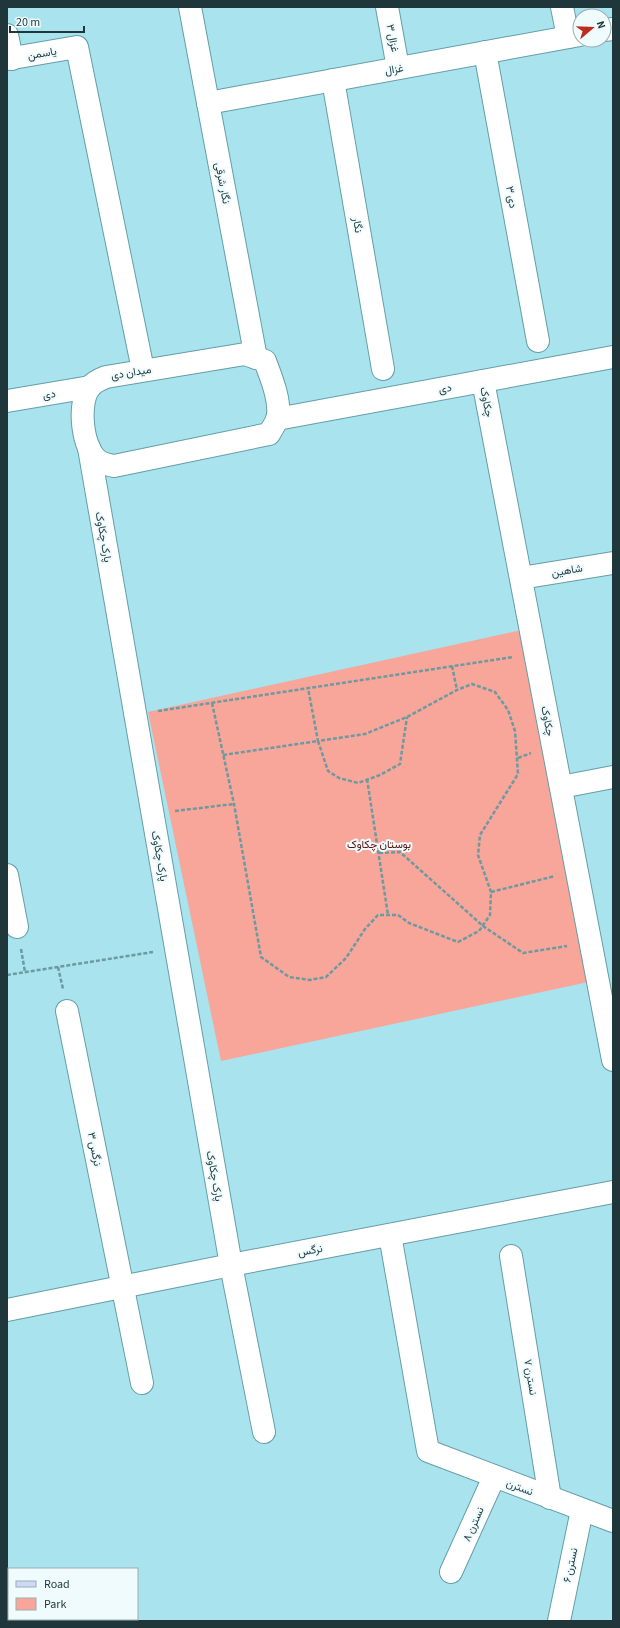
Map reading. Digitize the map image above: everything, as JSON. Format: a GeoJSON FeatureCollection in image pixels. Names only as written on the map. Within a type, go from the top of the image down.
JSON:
{"type":"FeatureCollection","features":[{"type":"Feature","properties":{"kind":"street","name":"نگار شرقی"},"geometry":{"type":"LineString","coordinates":[[190,7],[256,358]]}},
{"type":"Feature","properties":{"kind":"street","name":"غزال ۳"},"geometry":{"type":"LineString","coordinates":[[387,7],[398,68]]}},
{"type":"Feature","properties":{"kind":"street"},"geometry":{"type":"LineString","coordinates":[[562,7],[572,31]]}},
{"type":"Feature","properties":{"kind":"street"},"geometry":{"type":"LineString","coordinates":[[7,35],[9,59]]}},
{"type":"Feature","properties":{"kind":"street","name":"غزال"},"geometry":{"type":"LineString","coordinates":[[208,103],[572,36]]}},
{"type":"Feature","properties":{"kind":"street","name":"یاسمن"},"geometry":{"type":"LineString","coordinates":[[9,59],[77,46],[143,370]]}},
{"type":"Feature","properties":{"kind":"street","name":"دی ۳"},"geometry":{"type":"LineString","coordinates":[[485,52],[538,341]]}},
{"type":"Feature","properties":{"kind":"street","name":"نگار"},"geometry":{"type":"LineString","coordinates":[[333,80],[382,369]]}},
{"type":"Feature","properties":{"kind":"street","name":"میدان دی"},"geometry":{"type":"LineString","coordinates":[[90,387],[106,377],[143,370],[245,354],[256,358]]}},
{"type":"Feature","properties":{"kind":"street","name":"دی"},"geometry":{"type":"LineString","coordinates":[[277,419],[613,357]]}},
{"type":"Feature","properties":{"kind":"street"},"geometry":{"type":"LineString","coordinates":[[90,387],[83,404],[84,426],[89,448],[99,461],[114,466],[269,434],[277,419],[277,399],[265,362],[256,358]]}},
{"type":"Feature","properties":{"kind":"street","name":"چکاوک"},"geometry":{"type":"LineString","coordinates":[[483,381],[590,942],[606,987],[613,1060]]}},
{"type":"Feature","properties":{"kind":"street","name":"دی"},"geometry":{"type":"LineString","coordinates":[[7,401],[90,387]]}},
{"type":"Feature","properties":{"kind":"street","name":"پارک چکاوک"},"geometry":{"type":"LineString","coordinates":[[89,448],[231,1265],[264,1432]]}},
{"type":"Feature","properties":{"kind":"street","name":"شاهین"},"geometry":{"type":"LineString","coordinates":[[521,578],[613,563]]}},
{"type":"Feature","properties":{"kind":"street"},"geometry":{"type":"LineString","coordinates":[[561,787],[613,777]]}},
{"type":"Feature","properties":{"kind":"street"},"geometry":{"type":"LineString","coordinates":[[7,875],[17,927]]}},
{"type":"Feature","properties":{"kind":"street","name":"نرگس ۳"},"geometry":{"type":"LineString","coordinates":[[67,1011],[142,1383]]}},
{"type":"Feature","properties":{"kind":"street","name":"نرگس"},"geometry":{"type":"LineString","coordinates":[[7,1310],[231,1265],[613,1192]]}},
{"type":"Feature","properties":{"kind":"street","name":"نسترن"},"geometry":{"type":"LineString","coordinates":[[390,1235],[428,1451],[613,1521]]}},
{"type":"Feature","properties":{"kind":"street","name":"نسترن ۷"},"geometry":{"type":"LineString","coordinates":[[511,1256],[550,1498]]}},
{"type":"Feature","properties":{"kind":"street","name":"نسترن ۸"},"geometry":{"type":"LineString","coordinates":[[451,1572],[494,1477]]}},
{"type":"Feature","properties":{"kind":"street","name":"نسترن ۶"},"geometry":{"type":"LineString","coordinates":[[559,1621],[582,1510]]}},
{"type":"Feature","properties":{"kind":"path"},"geometry":{"type":"LineString","coordinates":[[136,715],[535,653]]}},
{"type":"Feature","properties":{"kind":"path"},"geometry":{"type":"LineString","coordinates":[[452,666],[456,690]]}},
{"type":"Feature","properties":{"kind":"path"},"geometry":{"type":"LineString","coordinates":[[212,703],[234,804],[261,957],[290,977],[310,980],[326,977],[346,958],[365,928],[378,915],[398,915],[409,923],[458,942],[479,931],[490,915],[491,892],[478,855],[480,835],[518,774],[515,731],[508,710],[495,692],[472,684],[456,690],[408,717],[365,734],[224,755]]}},
{"type":"Feature","properties":{"kind":"path"},"geometry":{"type":"LineString","coordinates":[[308,688],[318,741],[328,771],[339,778],[358,783],[380,775],[400,764],[408,717]]}},
{"type":"Feature","properties":{"kind":"path"},"geometry":{"type":"LineString","coordinates":[[367,779],[388,915]]}},
{"type":"Feature","properties":{"kind":"path"},"geometry":{"type":"LineString","coordinates":[[153,813],[234,804]]}},
{"type":"Feature","properties":{"kind":"path"},"geometry":{"type":"LineString","coordinates":[[379,853],[400,852],[482,926],[523,953],[590,942]]}},
{"type":"Feature","properties":{"kind":"path"},"geometry":{"type":"LineString","coordinates":[[491,892],[577,870]]}},
{"type":"Feature","properties":{"kind":"path"},"geometry":{"type":"LineString","coordinates":[[7,975],[177,948]]}},
{"type":"Feature","properties":{"kind":"green space","name":"بوستان چکاوک"},"geometry":{"type":"Polygon","coordinates":[[[526,629],[593,981],[221,1061],[148,712],[526,629]]]}}]}
